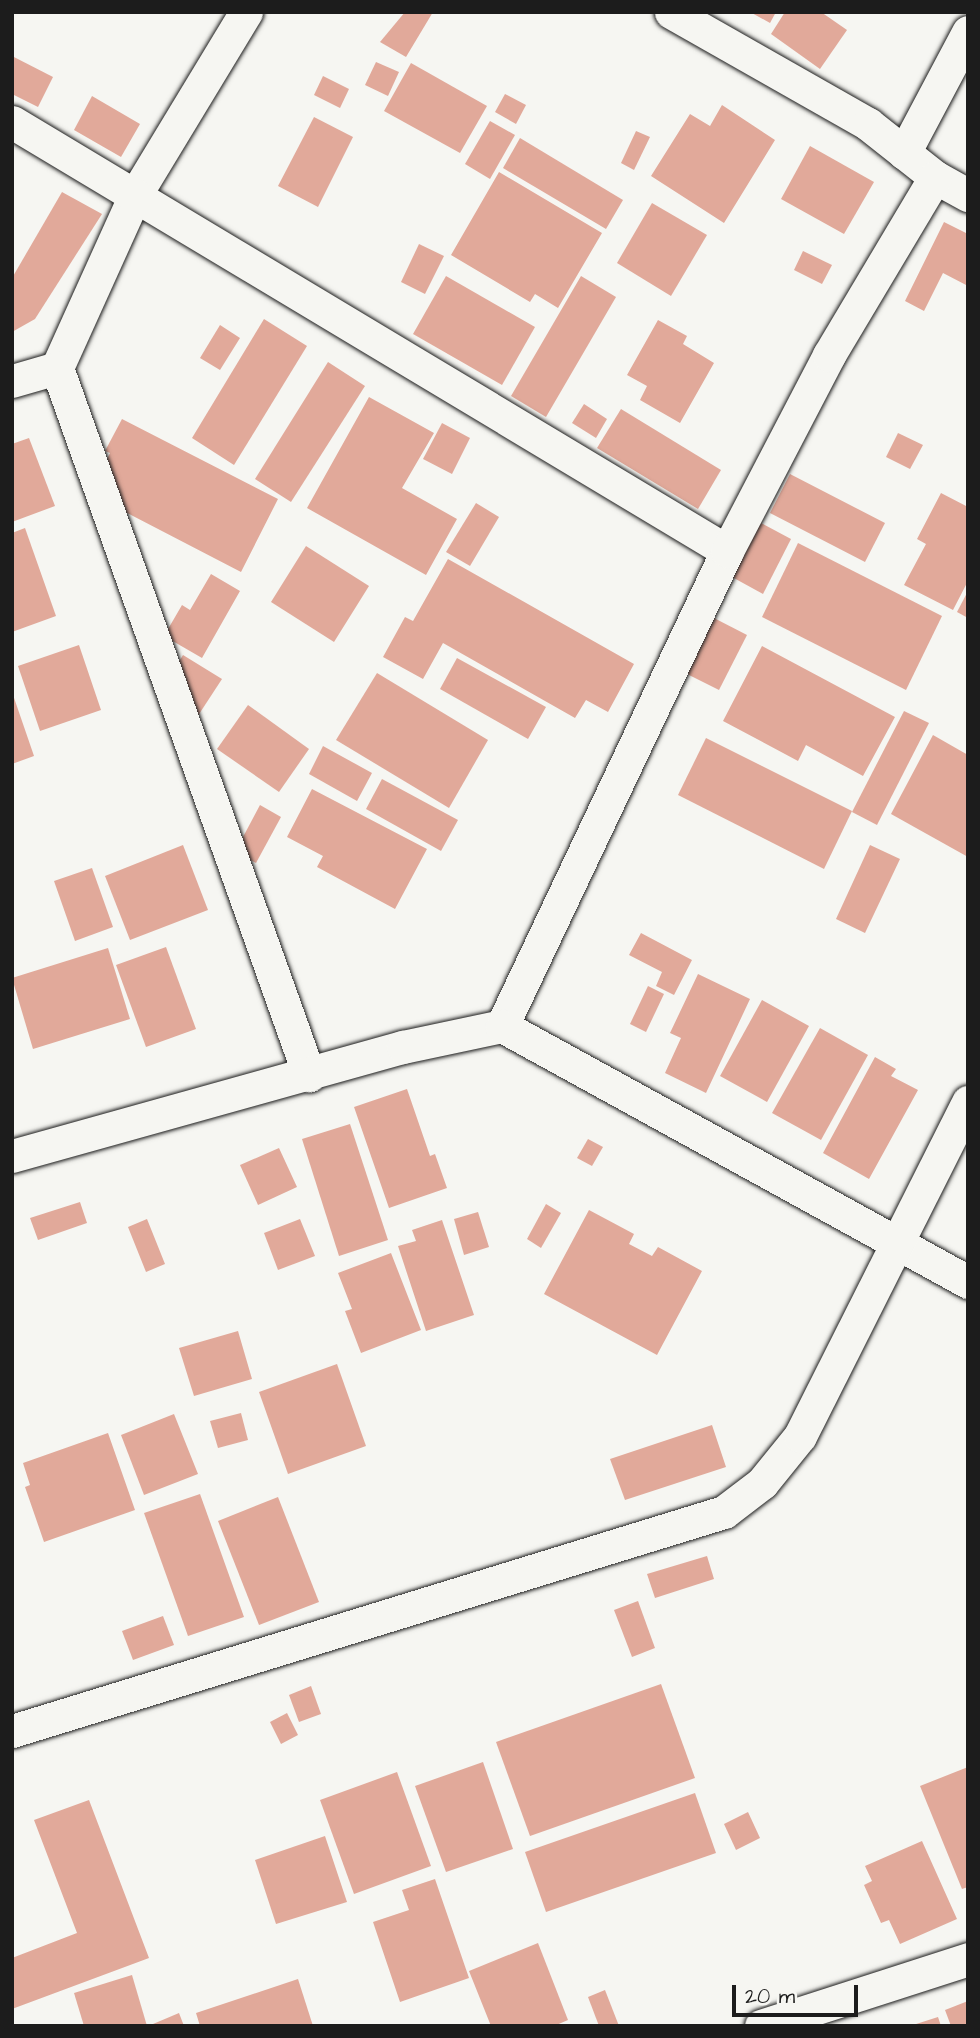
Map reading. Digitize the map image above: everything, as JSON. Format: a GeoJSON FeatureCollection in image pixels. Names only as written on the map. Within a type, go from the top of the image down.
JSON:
{"type":"FeatureCollection","features":[{"type":"Feature","properties":{"kind":"street"},"geometry":{"type":"LineString","coordinates":[[246,12],[135,195],[57,368],[309,1075]]}},
{"type":"Feature","properties":{"kind":"street"},"geometry":{"type":"LineString","coordinates":[[671,12],[868,124],[935,177],[968,195]]}},
{"type":"Feature","properties":{"kind":"street"},"geometry":{"type":"LineString","coordinates":[[904,153],[968,32]]}},
{"type":"Feature","properties":{"kind":"street"},"geometry":{"type":"LineString","coordinates":[[12,122],[727,551]]}},
{"type":"Feature","properties":{"kind":"street"},"geometry":{"type":"LineString","coordinates":[[502,1026],[727,551],[829,355],[935,177]]}},
{"type":"Feature","properties":{"kind":"street"},"geometry":{"type":"LineString","coordinates":[[12,382],[57,368]]}},
{"type":"Feature","properties":{"kind":"street"},"geometry":{"type":"LineString","coordinates":[[12,1156],[451,1035],[502,1026],[968,1282]]}},
{"type":"Feature","properties":{"kind":"street"},"geometry":{"type":"LineString","coordinates":[[12,1731],[724,1512],[762,1483],[800,1436],[968,1102]]}},
{"type":"Feature","properties":{"kind":"street"},"geometry":{"type":"LineString","coordinates":[[761,2026],[968,1959]]}},
{"type":"Feature","properties":{"kind":"building"},"geometry":{"type":"Polygon","coordinates":[[[405,12],[433,12],[406,57],[380,42],[405,12]]]}},
{"type":"Feature","properties":{"kind":"building"},"geometry":{"type":"Polygon","coordinates":[[[750,12],[776,12],[770,23],[750,12]]]}},
{"type":"Feature","properties":{"kind":"building"},"geometry":{"type":"Polygon","coordinates":[[[785,12],[821,12],[847,30],[820,69],[771,34],[785,12]]]}},
{"type":"Feature","properties":{"kind":"building"},"geometry":{"type":"Polygon","coordinates":[[[12,56],[53,77],[38,107],[12,94],[12,56]]]}},
{"type":"Feature","properties":{"kind":"building"},"geometry":{"type":"Polygon","coordinates":[[[376,62],[399,72],[388,96],[365,85],[376,62]]]}},
{"type":"Feature","properties":{"kind":"building"},"geometry":{"type":"Polygon","coordinates":[[[411,63],[487,106],[460,153],[384,111],[411,63]]]}},
{"type":"Feature","properties":{"kind":"building"},"geometry":{"type":"Polygon","coordinates":[[[323,76],[349,89],[340,108],[314,95],[323,76]]]}},
{"type":"Feature","properties":{"kind":"building"},"geometry":{"type":"Polygon","coordinates":[[[505,94],[526,105],[516,124],[495,112],[505,94]]]}},
{"type":"Feature","properties":{"kind":"building"},"geometry":{"type":"Polygon","coordinates":[[[92,96],[140,124],[121,157],[74,130],[92,96]]]}},
{"type":"Feature","properties":{"kind":"building"},"geometry":{"type":"Polygon","coordinates":[[[722,105],[775,140],[724,223],[651,176],[690,114],[710,126],[722,105]]]}},
{"type":"Feature","properties":{"kind":"building"},"geometry":{"type":"Polygon","coordinates":[[[314,117],[353,137],[318,207],[278,186],[314,117]]]}},
{"type":"Feature","properties":{"kind":"building"},"geometry":{"type":"Polygon","coordinates":[[[490,121],[515,135],[490,179],[465,164],[490,121]]]}},
{"type":"Feature","properties":{"kind":"building"},"geometry":{"type":"Polygon","coordinates":[[[636,131],[650,137],[634,170],[621,163],[636,131]]]}},
{"type":"Feature","properties":{"kind":"building"},"geometry":{"type":"Polygon","coordinates":[[[520,138],[623,200],[606,229],[503,168],[520,138]]]}},
{"type":"Feature","properties":{"kind":"building"},"geometry":{"type":"Polygon","coordinates":[[[810,146],[874,182],[844,234],[781,199],[810,146]]]}},
{"type":"Feature","properties":{"kind":"building"},"geometry":{"type":"Polygon","coordinates":[[[499,172],[602,233],[558,308],[535,294],[530,302],[451,255],[499,172]]]}},
{"type":"Feature","properties":{"kind":"building"},"geometry":{"type":"Polygon","coordinates":[[[62,192],[102,214],[35,319],[12,332],[12,278],[62,192]]]}},
{"type":"Feature","properties":{"kind":"building"},"geometry":{"type":"Polygon","coordinates":[[[652,203],[707,235],[671,296],[617,263],[652,203]]]}},
{"type":"Feature","properties":{"kind":"building"},"geometry":{"type":"Polygon","coordinates":[[[944,222],[968,234],[968,286],[943,273],[924,311],[905,301],[944,222]]]}},
{"type":"Feature","properties":{"kind":"building"},"geometry":{"type":"Polygon","coordinates":[[[419,244],[444,256],[425,294],[401,282],[419,244]]]}},
{"type":"Feature","properties":{"kind":"building"},"geometry":{"type":"Polygon","coordinates":[[[803,251],[832,265],[822,284],[794,270],[803,251]]]}},
{"type":"Feature","properties":{"kind":"building"},"geometry":{"type":"Polygon","coordinates":[[[446,276],[535,327],[502,385],[413,334],[446,276]]]}},
{"type":"Feature","properties":{"kind":"building"},"geometry":{"type":"Polygon","coordinates":[[[581,276],[616,297],[546,417],[511,396],[581,276]]]}},
{"type":"Feature","properties":{"kind":"building"},"geometry":{"type":"Polygon","coordinates":[[[264,319],[307,346],[234,465],[192,438],[264,319]]]}},
{"type":"Feature","properties":{"kind":"building"},"geometry":{"type":"Polygon","coordinates":[[[658,320],[687,336],[683,344],[714,363],[680,423],[640,400],[647,386],[627,375],[658,320]]]}},
{"type":"Feature","properties":{"kind":"building"},"geometry":{"type":"Polygon","coordinates":[[[220,325],[240,338],[220,370],[200,358],[220,325]]]}},
{"type":"Feature","properties":{"kind":"building"},"geometry":{"type":"Polygon","coordinates":[[[328,362],[365,386],[291,502],[255,479],[328,362]]]}},
{"type":"Feature","properties":{"kind":"building"},"geometry":{"type":"Polygon","coordinates":[[[369,397],[434,433],[402,488],[457,519],[426,575],[307,508],[369,397]]]}},
{"type":"Feature","properties":{"kind":"building"},"geometry":{"type":"Polygon","coordinates":[[[584,404],[607,419],[596,438],[572,423],[584,404]]]}},
{"type":"Feature","properties":{"kind":"building"},"geometry":{"type":"Polygon","coordinates":[[[621,409],[721,470],[698,509],[597,448],[621,409]]]}},
{"type":"Feature","properties":{"kind":"building"},"geometry":{"type":"Polygon","coordinates":[[[122,419],[278,499],[241,572],[106,502],[102,469],[110,453],[105,451],[122,419]]]}},
{"type":"Feature","properties":{"kind":"building"},"geometry":{"type":"Polygon","coordinates":[[[442,423],[470,438],[452,474],[423,459],[442,423]]]}},
{"type":"Feature","properties":{"kind":"building"},"geometry":{"type":"Polygon","coordinates":[[[898,433],[923,445],[910,469],[886,457],[898,433]]]}},
{"type":"Feature","properties":{"kind":"building"},"geometry":{"type":"Polygon","coordinates":[[[29,438],[55,506],[12,522],[12,444],[29,438]]]}},
{"type":"Feature","properties":{"kind":"building"},"geometry":{"type":"Polygon","coordinates":[[[790,474],[885,523],[865,562],[770,513],[790,474]]]}},
{"type":"Feature","properties":{"kind":"building"},"geometry":{"type":"Polygon","coordinates":[[[941,493],[968,507],[968,581],[953,610],[904,585],[926,544],[917,539],[941,493]]]}},
{"type":"Feature","properties":{"kind":"building"},"geometry":{"type":"Polygon","coordinates":[[[476,503],[499,517],[470,566],[446,552],[476,503]]]}},
{"type":"Feature","properties":{"kind":"building"},"geometry":{"type":"Polygon","coordinates":[[[759,522],[791,539],[763,594],[732,577],[759,522]]]}},
{"type":"Feature","properties":{"kind":"building"},"geometry":{"type":"Polygon","coordinates":[[[25,528],[56,616],[12,632],[12,533],[25,528]]]}},
{"type":"Feature","properties":{"kind":"building"},"geometry":{"type":"Polygon","coordinates":[[[798,543],[942,616],[906,690],[762,617],[798,543]]]}},
{"type":"Feature","properties":{"kind":"building"},"geometry":{"type":"Polygon","coordinates":[[[306,546],[369,586],[334,642],[271,602],[306,546]]]}},
{"type":"Feature","properties":{"kind":"building"},"geometry":{"type":"Polygon","coordinates":[[[448,559],[634,664],[608,712],[586,700],[575,718],[443,643],[423,679],[383,657],[405,617],[413,621],[448,559]]]}},
{"type":"Feature","properties":{"kind":"building"},"geometry":{"type":"Polygon","coordinates":[[[211,574],[240,591],[202,658],[164,636],[182,605],[190,610],[211,574]]]}},
{"type":"Feature","properties":{"kind":"building"},"geometry":{"type":"Polygon","coordinates":[[[968,591],[968,618],[957,612],[968,591]]]}},
{"type":"Feature","properties":{"kind":"building"},"geometry":{"type":"Polygon","coordinates":[[[714,618],[747,635],[719,690],[687,674],[714,618]]]}},
{"type":"Feature","properties":{"kind":"building"},"geometry":{"type":"Polygon","coordinates":[[[79,645],[101,710],[40,731],[18,666],[79,645]]]}},
{"type":"Feature","properties":{"kind":"building"},"geometry":{"type":"Polygon","coordinates":[[[762,646],[895,717],[863,776],[806,745],[798,761],[723,721],[762,646]]]}},
{"type":"Feature","properties":{"kind":"building"},"geometry":{"type":"Polygon","coordinates":[[[183,655],[222,679],[188,731],[169,678],[183,655]]]}},
{"type":"Feature","properties":{"kind":"building"},"geometry":{"type":"Polygon","coordinates":[[[457,658],[546,707],[528,739],[440,689],[457,658]]]}},
{"type":"Feature","properties":{"kind":"building"},"geometry":{"type":"Polygon","coordinates":[[[377,673],[488,740],[449,808],[336,740],[377,673]]]}},
{"type":"Feature","properties":{"kind":"building"},"geometry":{"type":"Polygon","coordinates":[[[12,692],[34,756],[12,764],[12,692]]]}},
{"type":"Feature","properties":{"kind":"building"},"geometry":{"type":"Polygon","coordinates":[[[248,705],[309,749],[279,792],[217,749],[248,705]]]}},
{"type":"Feature","properties":{"kind":"building"},"geometry":{"type":"Polygon","coordinates":[[[904,711],[929,723],[877,825],[852,812],[904,711]]]}},
{"type":"Feature","properties":{"kind":"building"},"geometry":{"type":"Polygon","coordinates":[[[933,735],[968,755],[968,857],[891,814],[933,735]]]}},
{"type":"Feature","properties":{"kind":"building"},"geometry":{"type":"Polygon","coordinates":[[[706,738],[852,811],[824,869],[678,795],[706,738]]]}},
{"type":"Feature","properties":{"kind":"building"},"geometry":{"type":"Polygon","coordinates":[[[323,746],[372,773],[357,801],[309,774],[323,746]]]}},
{"type":"Feature","properties":{"kind":"building"},"geometry":{"type":"Polygon","coordinates":[[[382,779],[458,820],[441,851],[366,809],[382,779]]]}},
{"type":"Feature","properties":{"kind":"building"},"geometry":{"type":"Polygon","coordinates":[[[312,789],[427,849],[395,909],[317,867],[323,856],[287,837],[312,789]]]}},
{"type":"Feature","properties":{"kind":"building"},"geometry":{"type":"Polygon","coordinates":[[[260,805],[281,817],[256,863],[235,852],[260,805]]]}},
{"type":"Feature","properties":{"kind":"building"},"geometry":{"type":"Polygon","coordinates":[[[183,845],[208,910],[130,940],[105,876],[183,845]]]}},
{"type":"Feature","properties":{"kind":"building"},"geometry":{"type":"Polygon","coordinates":[[[870,845],[900,859],[865,933],[836,919],[870,845]]]}},
{"type":"Feature","properties":{"kind":"building"},"geometry":{"type":"Polygon","coordinates":[[[92,868],[113,927],[75,941],[54,881],[92,868]]]}},
{"type":"Feature","properties":{"kind":"building"},"geometry":{"type":"Polygon","coordinates":[[[641,933],[692,960],[674,995],[656,986],[662,972],[629,955],[641,933]]]}},
{"type":"Feature","properties":{"kind":"building"},"geometry":{"type":"Polygon","coordinates":[[[166,947],[196,1029],[146,1047],[116,965],[166,947]]]}},
{"type":"Feature","properties":{"kind":"building"},"geometry":{"type":"Polygon","coordinates":[[[108,948],[130,1019],[33,1049],[12,978],[108,948]]]}},
{"type":"Feature","properties":{"kind":"building"},"geometry":{"type":"Polygon","coordinates":[[[698,974],[750,999],[706,1093],[665,1073],[681,1038],[670,1033],[698,974]]]}},
{"type":"Feature","properties":{"kind":"building"},"geometry":{"type":"Polygon","coordinates":[[[648,986],[664,994],[646,1032],[630,1024],[648,986]]]}},
{"type":"Feature","properties":{"kind":"building"},"geometry":{"type":"Polygon","coordinates":[[[762,1000],[809,1026],[767,1102],[720,1076],[762,1000]]]}},
{"type":"Feature","properties":{"kind":"building"},"geometry":{"type":"Polygon","coordinates":[[[820,1028],[868,1055],[821,1140],[772,1113],[820,1028]]]}},
{"type":"Feature","properties":{"kind":"building"},"geometry":{"type":"Polygon","coordinates":[[[875,1057],[896,1069],[891,1076],[918,1090],[869,1179],[823,1153],[875,1057]]]}},
{"type":"Feature","properties":{"kind":"building"},"geometry":{"type":"Polygon","coordinates":[[[407,1089],[430,1156],[435,1154],[447,1188],[389,1208],[354,1107],[407,1089]]]}},
{"type":"Feature","properties":{"kind":"building"},"geometry":{"type":"Polygon","coordinates":[[[350,1124],[388,1240],[339,1256],[302,1139],[350,1124]]]}},
{"type":"Feature","properties":{"kind":"building"},"geometry":{"type":"Polygon","coordinates":[[[588,1139],[603,1147],[592,1166],[577,1158],[588,1139]]]}},
{"type":"Feature","properties":{"kind":"building"},"geometry":{"type":"Polygon","coordinates":[[[279,1148],[297,1187],[258,1205],[240,1165],[279,1148]]]}},
{"type":"Feature","properties":{"kind":"building"},"geometry":{"type":"Polygon","coordinates":[[[80,1202],[87,1223],[38,1240],[30,1218],[80,1202]]]}},
{"type":"Feature","properties":{"kind":"building"},"geometry":{"type":"Polygon","coordinates":[[[546,1204],[561,1213],[541,1248],[527,1239],[546,1204]]]}},
{"type":"Feature","properties":{"kind":"building"},"geometry":{"type":"Polygon","coordinates":[[[589,1210],[634,1234],[629,1244],[652,1256],[658,1247],[702,1271],[657,1355],[544,1294],[589,1210]]]}},
{"type":"Feature","properties":{"kind":"building"},"geometry":{"type":"Polygon","coordinates":[[[478,1212],[489,1247],[464,1255],[454,1219],[478,1212]]]}},
{"type":"Feature","properties":{"kind":"building"},"geometry":{"type":"Polygon","coordinates":[[[147,1219],[165,1264],[146,1272],[128,1227],[147,1219]]]}},
{"type":"Feature","properties":{"kind":"building"},"geometry":{"type":"Polygon","coordinates":[[[300,1219],[315,1256],[278,1270],[264,1233],[300,1219]]]}},
{"type":"Feature","properties":{"kind":"building"},"geometry":{"type":"Polygon","coordinates":[[[442,1220],[474,1315],[426,1331],[398,1246],[416,1241],[412,1230],[442,1220]]]}},
{"type":"Feature","properties":{"kind":"building"},"geometry":{"type":"Polygon","coordinates":[[[391,1253],[421,1330],[361,1353],[345,1311],[352,1309],[338,1273],[391,1253]]]}},
{"type":"Feature","properties":{"kind":"building"},"geometry":{"type":"Polygon","coordinates":[[[238,1331],[252,1379],[194,1396],[179,1348],[238,1331]]]}},
{"type":"Feature","properties":{"kind":"building"},"geometry":{"type":"Polygon","coordinates":[[[337,1364],[366,1446],[288,1474],[259,1392],[337,1364]]]}},
{"type":"Feature","properties":{"kind":"building"},"geometry":{"type":"Polygon","coordinates":[[[241,1413],[248,1440],[218,1448],[210,1421],[241,1413]]]}},
{"type":"Feature","properties":{"kind":"building"},"geometry":{"type":"Polygon","coordinates":[[[174,1414],[198,1474],[144,1495],[121,1435],[174,1414]]]}},
{"type":"Feature","properties":{"kind":"building"},"geometry":{"type":"Polygon","coordinates":[[[712,1425],[726,1467],[625,1500],[610,1459],[712,1425]]]}},
{"type":"Feature","properties":{"kind":"building"},"geometry":{"type":"Polygon","coordinates":[[[108,1433],[135,1510],[44,1542],[25,1487],[30,1485],[23,1463],[108,1433]]]}},
{"type":"Feature","properties":{"kind":"building"},"geometry":{"type":"Polygon","coordinates":[[[200,1494],[244,1617],[188,1636],[144,1513],[200,1494]]]}},
{"type":"Feature","properties":{"kind":"building"},"geometry":{"type":"Polygon","coordinates":[[[278,1497],[319,1602],[259,1625],[218,1521],[278,1497]]]}},
{"type":"Feature","properties":{"kind":"building"},"geometry":{"type":"Polygon","coordinates":[[[707,1556],[714,1579],[655,1598],[647,1574],[707,1556]]]}},
{"type":"Feature","properties":{"kind":"building"},"geometry":{"type":"Polygon","coordinates":[[[638,1601],[655,1648],[632,1657],[614,1610],[638,1601]]]}},
{"type":"Feature","properties":{"kind":"building"},"geometry":{"type":"Polygon","coordinates":[[[163,1616],[174,1645],[133,1660],[122,1631],[163,1616]]]}},
{"type":"Feature","properties":{"kind":"building"},"geometry":{"type":"Polygon","coordinates":[[[661,1684],[695,1778],[530,1836],[496,1742],[661,1684]]]}},
{"type":"Feature","properties":{"kind":"building"},"geometry":{"type":"Polygon","coordinates":[[[311,1686],[321,1714],[299,1722],[289,1695],[311,1686]]]}},
{"type":"Feature","properties":{"kind":"building"},"geometry":{"type":"Polygon","coordinates":[[[287,1713],[298,1735],[281,1744],[270,1722],[287,1713]]]}},
{"type":"Feature","properties":{"kind":"building"},"geometry":{"type":"Polygon","coordinates":[[[483,1762],[513,1849],[446,1872],[415,1786],[483,1762]]]}},
{"type":"Feature","properties":{"kind":"building"},"geometry":{"type":"Polygon","coordinates":[[[968,1767],[968,1887],[962,1889],[920,1786],[968,1767]]]}},
{"type":"Feature","properties":{"kind":"building"},"geometry":{"type":"Polygon","coordinates":[[[397,1772],[431,1866],[354,1894],[320,1800],[397,1772]]]}},
{"type":"Feature","properties":{"kind":"building"},"geometry":{"type":"Polygon","coordinates":[[[695,1793],[716,1853],[546,1912],[525,1852],[695,1793]]]}},
{"type":"Feature","properties":{"kind":"building"},"geometry":{"type":"Polygon","coordinates":[[[89,1800],[149,1958],[12,2009],[12,1958],[77,1933],[34,1820],[89,1800]]]}},
{"type":"Feature","properties":{"kind":"building"},"geometry":{"type":"Polygon","coordinates":[[[748,1812],[760,1838],[736,1850],[724,1824],[748,1812]]]}},
{"type":"Feature","properties":{"kind":"building"},"geometry":{"type":"Polygon","coordinates":[[[325,1836],[347,1902],[276,1924],[255,1860],[325,1836]]]}},
{"type":"Feature","properties":{"kind":"building"},"geometry":{"type":"Polygon","coordinates":[[[922,1841],[957,1919],[900,1944],[889,1920],[881,1923],[864,1885],[872,1881],[865,1866],[922,1841]]]}},
{"type":"Feature","properties":{"kind":"building"},"geometry":{"type":"Polygon","coordinates":[[[435,1879],[469,1978],[400,2002],[373,1922],[409,1910],[402,1890],[435,1879]]]}},
{"type":"Feature","properties":{"kind":"building"},"geometry":{"type":"Polygon","coordinates":[[[538,1943],[568,2020],[554,2026],[491,2026],[469,1971],[538,1943]]]}},
{"type":"Feature","properties":{"kind":"building"},"geometry":{"type":"Polygon","coordinates":[[[132,1975],[147,2026],[84,2026],[74,1993],[132,1975]]]}},
{"type":"Feature","properties":{"kind":"building"},"geometry":{"type":"Polygon","coordinates":[[[298,1979],[313,2026],[200,2026],[196,2013],[298,1979]]]}},
{"type":"Feature","properties":{"kind":"building"},"geometry":{"type":"Polygon","coordinates":[[[605,1990],[619,2026],[599,2026],[588,1997],[605,1990]]]}},
{"type":"Feature","properties":{"kind":"building"},"geometry":{"type":"Polygon","coordinates":[[[968,2001],[968,2026],[951,2026],[945,2010],[968,2001]]]}},
{"type":"Feature","properties":{"kind":"building"},"geometry":{"type":"Polygon","coordinates":[[[179,2013],[184,2026],[153,2024],[179,2013]]]}},
{"type":"Feature","properties":{"kind":"building"},"geometry":{"type":"Polygon","coordinates":[[[938,2017],[941,2026],[913,2026],[913,2025],[938,2017]]]}}]}
